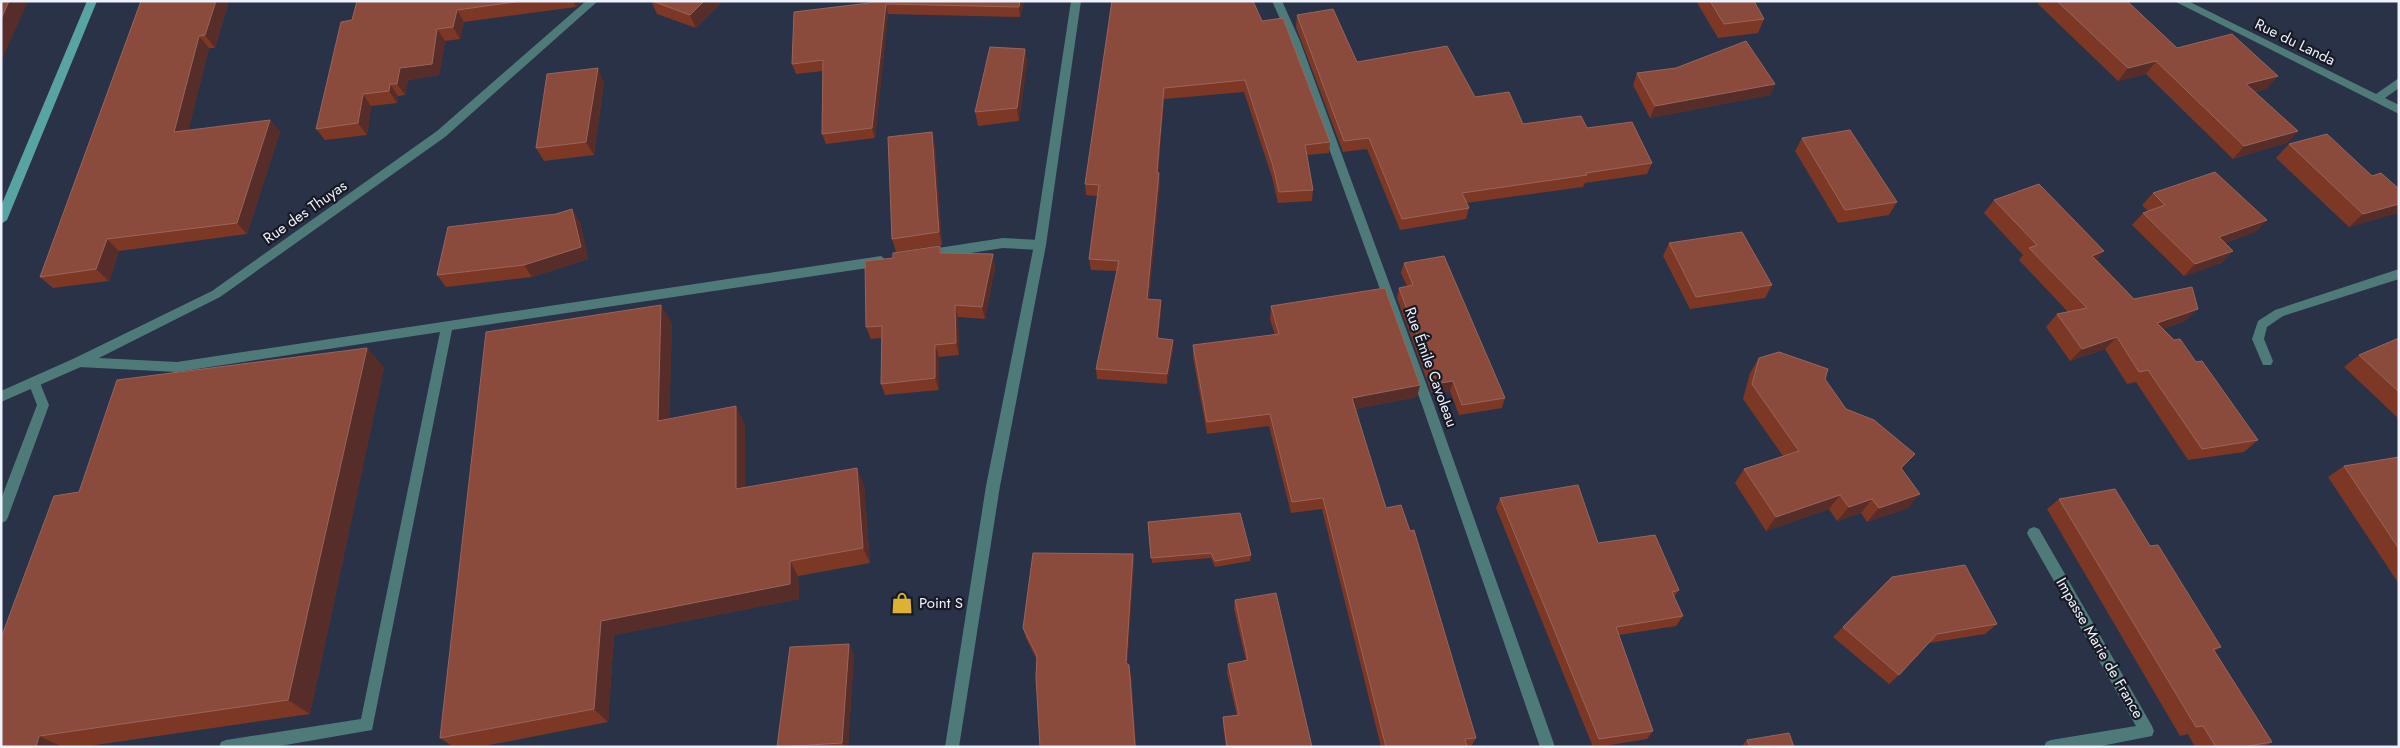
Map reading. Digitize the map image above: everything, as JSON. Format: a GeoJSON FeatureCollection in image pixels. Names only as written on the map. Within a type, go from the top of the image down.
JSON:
{"type":"FeatureCollection","features":[{"type":"Feature","properties":{"kind":"main road"},"geometry":{"type":"LineString","coordinates":[[1,220],[92,1]]}},
{"type":"Feature","properties":{"kind":"street","name":"Rue des Thuyas"},"geometry":{"type":"LineString","coordinates":[[1,397],[79,362],[216,294],[441,134],[593,1]]}},
{"type":"Feature","properties":{"kind":"street"},"geometry":{"type":"LineString","coordinates":[[952,747],[993,486],[1040,245],[1076,1]]}},
{"type":"Feature","properties":{"kind":"street","name":"Rue Émile Cavoleau"},"geometry":{"type":"LineString","coordinates":[[1277,1],[1298,51],[1425,396],[1548,747]]}},
{"type":"Feature","properties":{"kind":"street","name":"Rue du Landa"},"geometry":{"type":"LineString","coordinates":[[2178,1],[2399,110]]}},
{"type":"Feature","properties":{"kind":"street"},"geometry":{"type":"LineString","coordinates":[[2377,99],[2399,82]]}},
{"type":"Feature","properties":{"kind":"street"},"geometry":{"type":"LineString","coordinates":[[916,256],[1003,243],[1040,245]]}},
{"type":"Feature","properties":{"kind":"street"},"geometry":{"type":"LineString","coordinates":[[79,362],[177,367],[896,259]]}},
{"type":"Feature","properties":{"kind":"street"},"geometry":{"type":"LineString","coordinates":[[2267,361],[2258,339],[2262,324],[2279,312],[2399,274]]}},
{"type":"Feature","properties":{"kind":"street"},"geometry":{"type":"LineString","coordinates":[[226,747],[367,725],[447,326]]}},
{"type":"Feature","properties":{"kind":"street"},"geometry":{"type":"LineString","coordinates":[[1,517],[43,405],[34,382]]}},
{"type":"Feature","properties":{"kind":"street","name":"Impasse Marie de France"},"geometry":{"type":"LineString","coordinates":[[2034,532],[2147,731],[2051,747]]}},
{"type":"Feature","properties":{"kind":"building"},"geometry":{"type":"Polygon","coordinates":[[[1,1],[9,1],[1,19],[1,1]]]}},
{"type":"Feature","properties":{"kind":"building"},"geometry":{"type":"Polygon","coordinates":[[[141,1],[216,1],[205,35],[199,36],[174,132],[270,120],[237,223],[107,239],[96,269],[40,277],[141,1]]]}},
{"type":"Feature","properties":{"kind":"building"},"geometry":{"type":"Polygon","coordinates":[[[357,1],[522,1],[457,10],[453,27],[437,29],[432,64],[400,68],[397,84],[390,84],[389,91],[363,94],[358,123],[316,129],[341,22],[352,20],[357,1]]]}},
{"type":"Feature","properties":{"kind":"building"},"geometry":{"type":"Polygon","coordinates":[[[652,1],[704,1],[690,15],[652,1]]]}},
{"type":"Feature","properties":{"kind":"building"},"geometry":{"type":"Polygon","coordinates":[[[869,1],[1020,1],[1019,7],[886,4],[872,128],[822,134],[823,60],[792,64],[794,12],[869,3],[869,1]]]}},
{"type":"Feature","properties":{"kind":"building"},"geometry":{"type":"Polygon","coordinates":[[[1112,1],[1253,1],[1262,21],[1283,18],[1330,142],[1305,145],[1313,190],[1279,192],[1273,166],[1245,80],[1164,88],[1157,172],[1159,173],[1147,299],[1161,300],[1157,338],[1173,340],[1167,374],[1096,369],[1119,261],[1089,259],[1099,185],[1085,184],[1112,1]]]}},
{"type":"Feature","properties":{"kind":"building"},"geometry":{"type":"Polygon","coordinates":[[[1710,1],[1754,1],[1764,19],[1724,24],[1710,1]]]}},
{"type":"Feature","properties":{"kind":"building"},"geometry":{"type":"Polygon","coordinates":[[[2057,1],[2127,1],[2177,48],[2232,34],[2278,76],[2246,84],[2298,131],[2244,146],[2156,61],[2128,68],[2057,1]]]}},
{"type":"Feature","properties":{"kind":"building"},"geometry":{"type":"Polygon","coordinates":[[[1333,9],[1357,62],[1447,46],[1475,97],[1509,92],[1523,124],[1581,116],[1587,128],[1632,122],[1652,163],[1586,173],[1587,175],[1462,193],[1469,208],[1402,219],[1369,138],[1344,141],[1297,15],[1333,9]]]}},
{"type":"Feature","properties":{"kind":"building"},"geometry":{"type":"Polygon","coordinates":[[[1746,41],[1775,84],[1655,106],[1637,73],[1676,68],[1746,41]]]}},
{"type":"Feature","properties":{"kind":"building"},"geometry":{"type":"Polygon","coordinates":[[[990,47],[1025,49],[1017,108],[975,112],[990,47]]]}},
{"type":"Feature","properties":{"kind":"building"},"geometry":{"type":"Polygon","coordinates":[[[598,68],[586,142],[536,148],[547,74],[598,68]]]}},
{"type":"Feature","properties":{"kind":"building"},"geometry":{"type":"Polygon","coordinates":[[[1850,130],[1897,202],[1845,210],[1802,138],[1850,130]]]}},
{"type":"Feature","properties":{"kind":"building"},"geometry":{"type":"Polygon","coordinates":[[[932,132],[939,232],[892,239],[888,137],[932,132]]]}},
{"type":"Feature","properties":{"kind":"building"},"geometry":{"type":"Polygon","coordinates":[[[2327,134],[2372,176],[2381,173],[2399,189],[2399,204],[2363,214],[2289,144],[2327,134]]]}},
{"type":"Feature","properties":{"kind":"building"},"geometry":{"type":"Polygon","coordinates":[[[2215,172],[2267,220],[2219,237],[2233,251],[2195,264],[2143,213],[2165,205],[2153,193],[2215,172]]]}},
{"type":"Feature","properties":{"kind":"building"},"geometry":{"type":"Polygon","coordinates":[[[2039,184],[2104,251],[2092,256],[2134,299],[2192,287],[2198,309],[2157,323],[2174,340],[2180,339],[2196,362],[2202,361],[2258,440],[2202,449],[2148,370],[2139,372],[2117,337],[2082,349],[2057,314],[2087,308],[2029,248],[2037,245],[1994,200],[2039,184]]]}},
{"type":"Feature","properties":{"kind":"building"},"geometry":{"type":"Polygon","coordinates":[[[572,209],[581,247],[524,265],[437,275],[448,227],[556,214],[572,209]]]}},
{"type":"Feature","properties":{"kind":"building"},"geometry":{"type":"Polygon","coordinates":[[[1742,232],[1772,285],[1696,297],[1669,243],[1742,232]]]}},
{"type":"Feature","properties":{"kind":"building"},"geometry":{"type":"Polygon","coordinates":[[[940,246],[940,253],[993,254],[982,307],[955,305],[956,343],[935,345],[935,378],[881,384],[882,326],[866,327],[865,261],[893,258],[893,253],[940,246]]]}},
{"type":"Feature","properties":{"kind":"building"},"geometry":{"type":"Polygon","coordinates":[[[1444,256],[1505,398],[1462,405],[1453,381],[1435,384],[1399,288],[1413,285],[1404,263],[1444,256]]]}},
{"type":"Feature","properties":{"kind":"building"},"geometry":{"type":"Polygon","coordinates":[[[1385,288],[1420,385],[1352,398],[1386,508],[1401,505],[1410,531],[1414,530],[1476,738],[1465,739],[1467,747],[1386,747],[1323,498],[1292,502],[1270,414],[1207,422],[1193,345],[1279,334],[1271,306],[1385,288]]]}},
{"type":"Feature","properties":{"kind":"building"},"geometry":{"type":"Polygon","coordinates":[[[661,305],[658,421],[736,406],[736,489],[857,468],[863,548],[790,561],[790,584],[601,621],[594,709],[440,738],[486,332],[661,305]]]}},
{"type":"Feature","properties":{"kind":"building"},"geometry":{"type":"Polygon","coordinates":[[[2399,338],[2399,392],[2359,355],[2399,338]]]}},
{"type":"Feature","properties":{"kind":"building"},"geometry":{"type":"Polygon","coordinates":[[[367,348],[288,700],[39,736],[36,747],[1,747],[1,638],[54,496],[79,492],[117,380],[367,348]]]}},
{"type":"Feature","properties":{"kind":"building"},"geometry":{"type":"Polygon","coordinates":[[[1779,352],[1828,369],[1825,379],[1846,409],[1874,420],[1915,454],[1901,468],[1920,494],[1879,508],[1872,499],[1849,507],[1840,495],[1776,517],[1744,469],[1799,451],[1752,384],[1759,358],[1779,352]]]}},
{"type":"Feature","properties":{"kind":"building"},"geometry":{"type":"Polygon","coordinates":[[[2399,457],[2399,549],[2344,466],[2399,457]]]}},
{"type":"Feature","properties":{"kind":"building"},"geometry":{"type":"Polygon","coordinates":[[[1578,485],[1598,543],[1655,535],[1679,590],[1672,592],[1683,616],[1616,627],[1653,731],[1599,739],[1500,498],[1578,485]]]}},
{"type":"Feature","properties":{"kind":"building"},"geometry":{"type":"Polygon","coordinates":[[[2115,489],[2150,546],[2158,545],[2221,647],[2213,649],[2272,742],[2243,747],[2216,747],[2203,726],[2196,727],[2059,499],[2115,489]]]}},
{"type":"Feature","properties":{"kind":"building"},"geometry":{"type":"Polygon","coordinates":[[[1240,513],[1251,555],[1215,561],[1211,553],[1151,558],[1148,522],[1240,513]]]}},
{"type":"Feature","properties":{"kind":"building"},"geometry":{"type":"Polygon","coordinates":[[[1033,553],[1133,554],[1126,663],[1129,665],[1135,747],[1040,747],[1036,677],[1037,656],[1023,628],[1033,553]]]}},
{"type":"Feature","properties":{"kind":"building"},"geometry":{"type":"Polygon","coordinates":[[[1965,565],[1997,624],[1937,634],[1899,675],[1843,627],[1892,577],[1965,565]]]}},
{"type":"Feature","properties":{"kind":"building"},"geometry":{"type":"Polygon","coordinates":[[[1276,593],[1312,747],[1227,747],[1223,717],[1239,715],[1228,664],[1248,660],[1235,600],[1276,593]]]}},
{"type":"Feature","properties":{"kind":"building"},"geometry":{"type":"Polygon","coordinates":[[[849,644],[842,743],[777,747],[790,647],[849,644]]]}},
{"type":"Feature","properties":{"kind":"building"},"geometry":{"type":"Polygon","coordinates":[[[1789,733],[1794,747],[1750,747],[1747,740],[1789,733]]]}},
{"type":"Feature","properties":{"kind":"place","name":"Point S"},"geometry":{"type":"Point","coordinates":[902,603]}}]}
